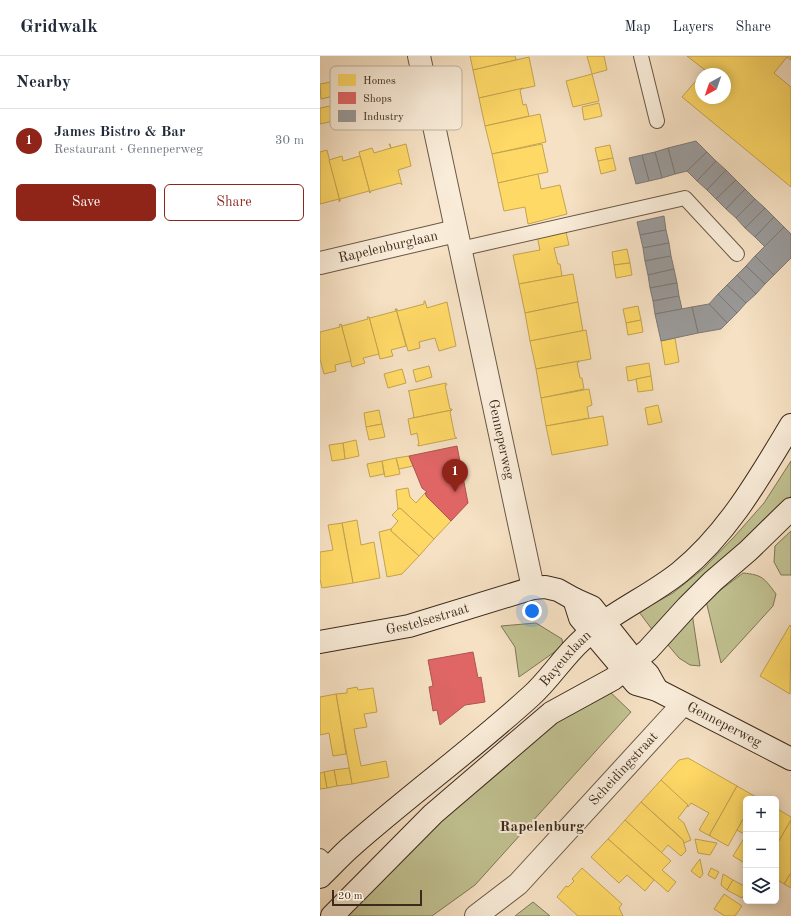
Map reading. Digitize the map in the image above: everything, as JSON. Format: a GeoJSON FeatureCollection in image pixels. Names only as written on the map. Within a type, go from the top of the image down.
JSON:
{"type":"FeatureCollection","features":[{"type":"Feature","properties":{"kind":"street","name":"Genneperweg"},"geometry":{"type":"LineString","coordinates":[[419,56],[421,66]]}},
{"type":"Feature","properties":{"kind":"street","name":"Genneperweg"},"geometry":{"type":"LineString","coordinates":[[435,130],[534,588],[551,588],[592,607],[597,626],[630,666],[636,684],[657,690],[791,759]]}},
{"type":"Feature","properties":{"kind":"street","name":"Rapelenburglaan"},"geometry":{"type":"LineString","coordinates":[[320,263],[458,240]]}},
{"type":"Feature","properties":{"kind":"street","name":"Bayeuxlaan"},"geometry":{"type":"LineString","coordinates":[[324,867],[352,846],[532,695],[581,640],[597,626],[667,582],[695,559],[724,528],[750,492],[791,425]]}},
{"type":"Feature","properties":{"kind":"street"},"geometry":{"type":"LineString","coordinates":[[332,916],[433,814],[551,713],[613,679],[648,650],[713,581],[748,551],[791,508]]}},
{"type":"Feature","properties":{"kind":"street","name":"Gestelsestraat"},"geometry":{"type":"LineString","coordinates":[[320,642],[409,626],[534,588]]}},
{"type":"Feature","properties":{"kind":"street","name":"Scheidingstraat"},"geometry":{"type":"LineString","coordinates":[[476,916],[518,884],[683,704]]}},
{"type":"Feature","properties":{"kind":"lane"},"geometry":{"type":"LineString","coordinates":[[641,56],[657,121]]}},
{"type":"Feature","properties":{"kind":"lane"},"geometry":{"type":"LineString","coordinates":[[458,240],[685,198],[737,254]]}},
{"type":"Feature","properties":{"kind":"green space"},"geometry":{"type":"Polygon","coordinates":[[[791,461],[791,496],[777,512],[654,632],[639,612],[673,593],[703,569],[764,503],[791,461]]]}},
{"type":"Feature","properties":{"kind":"green space"},"geometry":{"type":"Polygon","coordinates":[[[791,531],[791,575],[781,575],[774,562],[775,546],[791,531]]]}},
{"type":"Feature","properties":{"kind":"green space"},"geometry":{"type":"Polygon","coordinates":[[[743,573],[759,576],[769,584],[776,594],[773,606],[721,663],[706,601],[743,573]]]}},
{"type":"Feature","properties":{"kind":"green space"},"geometry":{"type":"Polygon","coordinates":[[[692,613],[700,666],[690,665],[679,658],[668,645],[692,613]]]}},
{"type":"Feature","properties":{"kind":"green space"},"geometry":{"type":"Polygon","coordinates":[[[536,623],[562,639],[563,646],[519,677],[515,647],[501,626],[536,623]]]}},
{"type":"Feature","properties":{"kind":"green space"},"geometry":{"type":"Polygon","coordinates":[[[609,691],[631,712],[475,885],[432,916],[346,916],[430,831],[554,723],[609,691]]]}},
{"type":"Feature","properties":{"kind":"green space"},"geometry":{"type":"Polygon","coordinates":[[[533,902],[550,916],[515,916],[533,902]]]}},
{"type":"Feature","properties":{"kind":"building: Homes"},"geometry":{"type":"Polygon","coordinates":[[[470,56],[515,56],[516,60],[473,70],[470,56]]]}},
{"type":"Feature","properties":{"kind":"building: Homes"},"geometry":{"type":"Polygon","coordinates":[[[587,56],[604,56],[607,70],[592,74],[587,56]]]}},
{"type":"Feature","properties":{"kind":"building: Homes"},"geometry":{"type":"Polygon","coordinates":[[[687,56],[791,56],[791,60],[787,57],[774,73],[791,87],[791,187],[682,97],[695,82],[695,104],[731,104],[731,68],[702,68],[687,56]]]}},
{"type":"Feature","properties":{"kind":"building: Homes"},"geometry":{"type":"Polygon","coordinates":[[[529,57],[535,86],[479,98],[473,70],[529,57]]]}},
{"type":"Feature","properties":{"kind":"building: Homes"},"geometry":{"type":"Polygon","coordinates":[[[592,74],[599,101],[573,107],[566,81],[592,74]]]}},
{"type":"Feature","properties":{"kind":"building: Homes"},"geometry":{"type":"Polygon","coordinates":[[[330,82],[330,97],[321,99],[320,84],[330,82]]]}},
{"type":"Feature","properties":{"kind":"building: Homes"},"geometry":{"type":"Polygon","coordinates":[[[523,88],[520,90],[523,105],[526,104],[529,116],[485,126],[479,98],[523,88]]]}},
{"type":"Feature","properties":{"kind":"building: Homes"},"geometry":{"type":"Polygon","coordinates":[[[599,103],[602,116],[584,120],[582,107],[599,103]]]}},
{"type":"Feature","properties":{"kind":"building: Homes"},"geometry":{"type":"Polygon","coordinates":[[[330,106],[330,122],[320,124],[320,108],[330,106]]]}},
{"type":"Feature","properties":{"kind":"building: Homes"},"geometry":{"type":"Polygon","coordinates":[[[540,114],[546,142],[492,154],[485,126],[540,114]]]}},
{"type":"Feature","properties":{"kind":"building: Homes"},"geometry":{"type":"Polygon","coordinates":[[[406,144],[411,166],[398,170],[402,185],[400,183],[371,191],[370,193],[359,152],[372,148],[374,153],[406,144]]]}},
{"type":"Feature","properties":{"kind":"building: Homes"},"geometry":{"type":"Polygon","coordinates":[[[542,144],[548,172],[498,183],[492,154],[542,144]]]}},
{"type":"Feature","properties":{"kind":"building: Homes"},"geometry":{"type":"Polygon","coordinates":[[[610,145],[613,158],[598,161],[595,148],[610,145]]]}},
{"type":"Feature","properties":{"kind":"building: Homes"},"geometry":{"type":"Polygon","coordinates":[[[327,150],[340,201],[339,202],[339,199],[320,204],[320,152],[327,150]]]}},
{"type":"Feature","properties":{"kind":"building: Homes"},"geometry":{"type":"Polygon","coordinates":[[[342,156],[343,161],[360,156],[370,193],[369,191],[340,199],[340,201],[329,160],[342,156]]]}},
{"type":"Feature","properties":{"kind":"building: Homes"},"geometry":{"type":"Polygon","coordinates":[[[613,158],[616,170],[601,174],[598,161],[613,158]]]}},
{"type":"Feature","properties":{"kind":"building: Homes"},"geometry":{"type":"Polygon","coordinates":[[[538,174],[541,189],[560,185],[567,214],[528,224],[525,207],[504,211],[498,183],[538,174]]]}},
{"type":"Feature","properties":{"kind":"building: Homes"},"geometry":{"type":"Polygon","coordinates":[[[565,228],[569,245],[554,248],[558,264],[560,264],[562,276],[519,284],[513,255],[540,250],[537,236],[565,228]]]}},
{"type":"Feature","properties":{"kind":"building: Homes"},"geometry":{"type":"Polygon","coordinates":[[[627,249],[630,263],[614,265],[612,252],[627,249]]]}},
{"type":"Feature","properties":{"kind":"building: Homes"},"geometry":{"type":"Polygon","coordinates":[[[630,263],[632,275],[616,278],[614,265],[630,263]]]}},
{"type":"Feature","properties":{"kind":"building: Homes"},"geometry":{"type":"Polygon","coordinates":[[[573,274],[578,302],[525,313],[519,284],[573,274]]]}},
{"type":"Feature","properties":{"kind":"building: Homes"},"geometry":{"type":"Polygon","coordinates":[[[424,301],[427,308],[447,302],[456,346],[439,351],[435,338],[419,342],[420,348],[408,351],[396,309],[398,311],[424,304],[424,301]]]}},
{"type":"Feature","properties":{"kind":"building: Homes"},"geometry":{"type":"Polygon","coordinates":[[[578,302],[583,331],[530,341],[525,313],[578,302]]]}},
{"type":"Feature","properties":{"kind":"building: Homes"},"geometry":{"type":"Polygon","coordinates":[[[638,306],[641,320],[626,323],[623,309],[638,306]]]}},
{"type":"Feature","properties":{"kind":"building: Homes"},"geometry":{"type":"Polygon","coordinates":[[[396,309],[406,346],[391,350],[393,356],[380,359],[369,317],[396,311],[396,309]]]}},
{"type":"Feature","properties":{"kind":"building: Homes"},"geometry":{"type":"Polygon","coordinates":[[[367,317],[369,317],[379,354],[363,358],[365,363],[352,367],[341,324],[342,326],[368,319],[367,317]]]}},
{"type":"Feature","properties":{"kind":"building: Homes"},"geometry":{"type":"Polygon","coordinates":[[[641,320],[643,332],[628,335],[626,323],[641,320]]]}},
{"type":"Feature","properties":{"kind":"building: Homes"},"geometry":{"type":"Polygon","coordinates":[[[341,324],[351,361],[335,365],[336,371],[324,374],[320,359],[320,332],[340,327],[339,325],[341,324]]]}},
{"type":"Feature","properties":{"kind":"building: Homes"},"geometry":{"type":"Polygon","coordinates":[[[586,330],[591,359],[536,369],[530,341],[586,330]]]}},
{"type":"Feature","properties":{"kind":"building: Homes"},"geometry":{"type":"Polygon","coordinates":[[[675,338],[679,362],[665,365],[661,341],[675,338]]]}},
{"type":"Feature","properties":{"kind":"building: Homes"},"geometry":{"type":"Polygon","coordinates":[[[579,361],[577,363],[584,389],[541,398],[536,369],[579,361]]]}},
{"type":"Feature","properties":{"kind":"building: Homes"},"geometry":{"type":"Polygon","coordinates":[[[649,363],[651,376],[628,381],[626,367],[649,363]]]}},
{"type":"Feature","properties":{"kind":"building: Homes"},"geometry":{"type":"Polygon","coordinates":[[[429,366],[432,377],[416,382],[413,370],[429,366]]]}},
{"type":"Feature","properties":{"kind":"building: Homes"},"geometry":{"type":"Polygon","coordinates":[[[402,369],[406,383],[388,388],[384,374],[402,369]]]}},
{"type":"Feature","properties":{"kind":"building: Homes"},"geometry":{"type":"Polygon","coordinates":[[[651,376],[653,390],[638,392],[636,379],[651,376]]]}},
{"type":"Feature","properties":{"kind":"building: Homes"},"geometry":{"type":"Polygon","coordinates":[[[446,383],[447,385],[445,385],[450,409],[452,410],[413,418],[408,391],[446,383]]]}},
{"type":"Feature","properties":{"kind":"building: Homes"},"geometry":{"type":"Polygon","coordinates":[[[589,389],[592,405],[587,407],[589,418],[546,426],[541,398],[589,389]]]}},
{"type":"Feature","properties":{"kind":"building: Homes"},"geometry":{"type":"Polygon","coordinates":[[[658,405],[662,422],[648,425],[645,408],[658,405]]]}},
{"type":"Feature","properties":{"kind":"building: Homes"},"geometry":{"type":"Polygon","coordinates":[[[379,410],[382,424],[366,427],[364,413],[379,410]]]}},
{"type":"Feature","properties":{"kind":"building: Homes"},"geometry":{"type":"Polygon","coordinates":[[[452,410],[450,412],[455,437],[457,438],[418,446],[417,433],[411,435],[408,419],[452,410]]]}},
{"type":"Feature","properties":{"kind":"building: Homes"},"geometry":{"type":"Polygon","coordinates":[[[603,416],[608,445],[552,455],[546,426],[603,416]]]}},
{"type":"Feature","properties":{"kind":"building: Homes"},"geometry":{"type":"Polygon","coordinates":[[[382,424],[385,437],[369,440],[366,427],[382,424]]]}},
{"type":"Feature","properties":{"kind":"building: Homes"},"geometry":{"type":"Polygon","coordinates":[[[356,440],[359,456],[345,459],[343,443],[356,440]]]}},
{"type":"Feature","properties":{"kind":"building: Homes"},"geometry":{"type":"Polygon","coordinates":[[[343,443],[345,459],[332,461],[329,445],[343,443]]]}},
{"type":"Feature","properties":{"kind":"building: Homes"},"geometry":{"type":"Polygon","coordinates":[[[409,456],[413,466],[399,469],[396,458],[409,456]]]}},
{"type":"Feature","properties":{"kind":"building: Homes"},"geometry":{"type":"Polygon","coordinates":[[[396,458],[400,474],[385,477],[382,461],[396,458]]]}},
{"type":"Feature","properties":{"kind":"building: Homes"},"geometry":{"type":"Polygon","coordinates":[[[382,461],[384,474],[370,477],[367,464],[382,461]]]}},
{"type":"Feature","properties":{"kind":"building: Homes"},"geometry":{"type":"Polygon","coordinates":[[[408,488],[410,497],[416,503],[425,493],[427,497],[451,521],[434,539],[400,508],[398,509],[396,490],[408,488]]]}},
{"type":"Feature","properties":{"kind":"building: Homes"},"geometry":{"type":"Polygon","coordinates":[[[400,508],[434,539],[419,556],[391,531],[398,521],[392,515],[400,508]]]}},
{"type":"Feature","properties":{"kind":"building: Homes"},"geometry":{"type":"Polygon","coordinates":[[[357,520],[361,545],[374,542],[380,578],[353,583],[342,523],[357,520]]]}},
{"type":"Feature","properties":{"kind":"building: Homes"},"geometry":{"type":"Polygon","coordinates":[[[342,523],[353,583],[322,588],[320,579],[320,552],[333,550],[328,525],[342,523]]]}},
{"type":"Feature","properties":{"kind":"building: Homes"},"geometry":{"type":"Polygon","coordinates":[[[391,529],[391,531],[419,556],[402,574],[387,577],[379,532],[391,529]]]}},
{"type":"Feature","properties":{"kind":"building: Homes"},"geometry":{"type":"Polygon","coordinates":[[[790,625],[791,626],[790,694],[760,676],[790,625]]]}},
{"type":"Feature","properties":{"kind":"building: Homes"},"geometry":{"type":"Polygon","coordinates":[[[357,687],[358,690],[373,688],[377,712],[364,714],[367,727],[354,729],[361,766],[386,761],[389,777],[352,784],[336,694],[347,693],[347,689],[357,687]]]}},
{"type":"Feature","properties":{"kind":"building: Homes"},"geometry":{"type":"Polygon","coordinates":[[[336,694],[346,754],[333,756],[329,733],[320,735],[320,697],[336,694]]]}},
{"type":"Feature","properties":{"kind":"building: Homes"},"geometry":{"type":"Polygon","coordinates":[[[688,758],[737,786],[710,836],[699,830],[709,813],[691,803],[688,807],[661,780],[679,760],[688,758]]]}},
{"type":"Feature","properties":{"kind":"building: Homes"},"geometry":{"type":"Polygon","coordinates":[[[349,768],[352,784],[337,786],[334,770],[349,768]]]}},
{"type":"Feature","properties":{"kind":"building: Homes"},"geometry":{"type":"Polygon","coordinates":[[[334,770],[337,786],[327,788],[324,772],[334,770]]]}},
{"type":"Feature","properties":{"kind":"building: Homes"},"geometry":{"type":"Polygon","coordinates":[[[324,772],[327,788],[320,789],[320,773],[324,772]]]}},
{"type":"Feature","properties":{"kind":"building: Homes"},"geometry":{"type":"Polygon","coordinates":[[[661,780],[688,805],[678,818],[684,823],[691,840],[684,843],[678,835],[641,802],[661,780]]]}},
{"type":"Feature","properties":{"kind":"building: Homes"},"geometry":{"type":"Polygon","coordinates":[[[737,786],[754,796],[743,796],[743,819],[728,846],[710,836],[737,786]]]}},
{"type":"Feature","properties":{"kind":"building: Homes"},"geometry":{"type":"Polygon","coordinates":[[[641,802],[683,840],[686,851],[681,856],[668,845],[661,853],[625,820],[641,802]]]}},
{"type":"Feature","properties":{"kind":"building: Homes"},"geometry":{"type":"Polygon","coordinates":[[[779,810],[791,817],[791,820],[779,841],[779,810]]]}},
{"type":"Feature","properties":{"kind":"building: Homes"},"geometry":{"type":"Polygon","coordinates":[[[743,819],[743,833],[737,830],[743,819]]]}},
{"type":"Feature","properties":{"kind":"building: Homes"},"geometry":{"type":"Polygon","coordinates":[[[625,820],[671,861],[662,870],[676,882],[668,892],[608,839],[625,820]]]}},
{"type":"Feature","properties":{"kind":"building: Homes"},"geometry":{"type":"Polygon","coordinates":[[[791,820],[791,873],[784,884],[779,881],[779,841],[791,820]]]}},
{"type":"Feature","properties":{"kind":"building: Homes"},"geometry":{"type":"Polygon","coordinates":[[[608,839],[654,880],[645,891],[627,875],[619,883],[591,857],[608,839]]]}},
{"type":"Feature","properties":{"kind":"building: Homes"},"geometry":{"type":"Polygon","coordinates":[[[695,839],[717,843],[710,855],[698,853],[695,839]]]}},
{"type":"Feature","properties":{"kind":"building: Homes"},"geometry":{"type":"Polygon","coordinates":[[[743,840],[743,862],[733,856],[743,840]]]}},
{"type":"Feature","properties":{"kind":"building: Homes"},"geometry":{"type":"Polygon","coordinates":[[[700,859],[703,874],[700,878],[691,871],[700,859]]]}},
{"type":"Feature","properties":{"kind":"building: Homes"},"geometry":{"type":"Polygon","coordinates":[[[582,868],[622,904],[619,908],[623,916],[578,916],[557,897],[566,886],[568,887],[574,881],[572,879],[582,868]]]}},
{"type":"Feature","properties":{"kind":"building: Homes"},"geometry":{"type":"Polygon","coordinates":[[[711,868],[719,872],[715,879],[708,875],[711,868]]]}},
{"type":"Feature","properties":{"kind":"building: Homes"},"geometry":{"type":"Polygon","coordinates":[[[791,873],[791,888],[784,884],[791,873]]]}},
{"type":"Feature","properties":{"kind":"building: Homes"},"geometry":{"type":"Polygon","coordinates":[[[723,874],[733,880],[727,890],[721,885],[723,874]]]}},
{"type":"Feature","properties":{"kind":"building: Homes"},"geometry":{"type":"Polygon","coordinates":[[[733,880],[743,885],[743,896],[742,898],[727,890],[733,880]]]}},
{"type":"Feature","properties":{"kind":"building: Homes"},"geometry":{"type":"Polygon","coordinates":[[[724,894],[742,906],[735,916],[725,916],[714,909],[724,894]]]}},
{"type":"Feature","properties":{"kind":"building: Shops"},"geometry":{"type":"Polygon","coordinates":[[[457,446],[468,503],[451,521],[427,497],[425,493],[427,492],[422,488],[409,456],[457,446]]]}},
{"type":"Feature","properties":{"kind":"building: Shops"},"geometry":{"type":"Polygon","coordinates":[[[473,652],[478,678],[481,677],[485,702],[465,705],[440,725],[437,710],[433,711],[429,687],[433,686],[428,660],[473,652]]]}},
{"type":"Feature","properties":{"kind":"building: Industry"},"geometry":{"type":"Polygon","coordinates":[[[696,141],[707,152],[687,171],[675,174],[668,148],[696,141]]]}},
{"type":"Feature","properties":{"kind":"building: Industry"},"geometry":{"type":"Polygon","coordinates":[[[668,148],[675,174],[662,178],[655,152],[668,148]]]}},
{"type":"Feature","properties":{"kind":"building: Industry"},"geometry":{"type":"Polygon","coordinates":[[[655,152],[662,178],[649,181],[642,155],[655,152]]]}},
{"type":"Feature","properties":{"kind":"building: Industry"},"geometry":{"type":"Polygon","coordinates":[[[707,152],[716,161],[697,181],[687,171],[707,152]]]}},
{"type":"Feature","properties":{"kind":"building: Industry"},"geometry":{"type":"Polygon","coordinates":[[[642,155],[649,181],[636,184],[629,158],[642,155]]]}},
{"type":"Feature","properties":{"kind":"building: Industry"},"geometry":{"type":"Polygon","coordinates":[[[716,161],[726,170],[707,190],[697,181],[716,161]]]}},
{"type":"Feature","properties":{"kind":"building: Industry"},"geometry":{"type":"Polygon","coordinates":[[[726,170],[736,180],[716,199],[707,190],[726,170]]]}},
{"type":"Feature","properties":{"kind":"building: Industry"},"geometry":{"type":"Polygon","coordinates":[[[736,180],[745,189],[726,209],[716,199],[736,180]]]}},
{"type":"Feature","properties":{"kind":"building: Industry"},"geometry":{"type":"Polygon","coordinates":[[[745,189],[755,199],[736,218],[726,209],[745,189]]]}},
{"type":"Feature","properties":{"kind":"building: Industry"},"geometry":{"type":"Polygon","coordinates":[[[755,199],[765,208],[745,228],[736,218],[755,199]]]}},
{"type":"Feature","properties":{"kind":"building: Industry"},"geometry":{"type":"Polygon","coordinates":[[[765,208],[774,217],[755,237],[745,228],[765,208]]]}},
{"type":"Feature","properties":{"kind":"building: Industry"},"geometry":{"type":"Polygon","coordinates":[[[664,216],[666,230],[640,235],[637,222],[664,216]]]}},
{"type":"Feature","properties":{"kind":"building: Industry"},"geometry":{"type":"Polygon","coordinates":[[[774,217],[784,227],[765,247],[755,237],[774,217]]]}},
{"type":"Feature","properties":{"kind":"building: Industry"},"geometry":{"type":"Polygon","coordinates":[[[784,227],[791,234],[791,258],[774,275],[755,256],[784,227]]]}},
{"type":"Feature","properties":{"kind":"building: Industry"},"geometry":{"type":"Polygon","coordinates":[[[666,230],[669,243],[643,248],[640,235],[666,230]]]}},
{"type":"Feature","properties":{"kind":"building: Industry"},"geometry":{"type":"Polygon","coordinates":[[[669,243],[671,256],[645,261],[643,248],[669,243]]]}},
{"type":"Feature","properties":{"kind":"building: Industry"},"geometry":{"type":"Polygon","coordinates":[[[671,256],[674,269],[648,275],[645,261],[671,256]]]}},
{"type":"Feature","properties":{"kind":"building: Industry"},"geometry":{"type":"Polygon","coordinates":[[[755,256],[774,275],[765,284],[746,266],[755,256]]]}},
{"type":"Feature","properties":{"kind":"building: Industry"},"geometry":{"type":"Polygon","coordinates":[[[746,266],[765,284],[756,294],[737,275],[746,266]]]}},
{"type":"Feature","properties":{"kind":"building: Industry"},"geometry":{"type":"Polygon","coordinates":[[[674,269],[677,283],[650,288],[648,275],[674,269]]]}},
{"type":"Feature","properties":{"kind":"building: Industry"},"geometry":{"type":"Polygon","coordinates":[[[737,275],[756,294],[746,303],[727,285],[737,275]]]}},
{"type":"Feature","properties":{"kind":"building: Industry"},"geometry":{"type":"Polygon","coordinates":[[[677,283],[679,296],[653,301],[650,288],[677,283]]]}},
{"type":"Feature","properties":{"kind":"building: Industry"},"geometry":{"type":"Polygon","coordinates":[[[727,285],[746,303],[737,313],[718,294],[727,285]]]}},
{"type":"Feature","properties":{"kind":"building: Industry"},"geometry":{"type":"Polygon","coordinates":[[[718,294],[737,313],[727,323],[709,304],[718,294]]]}},
{"type":"Feature","properties":{"kind":"building: Industry"},"geometry":{"type":"Polygon","coordinates":[[[679,296],[682,309],[655,314],[653,301],[679,296]]]}},
{"type":"Feature","properties":{"kind":"building: Industry"},"geometry":{"type":"Polygon","coordinates":[[[709,304],[727,323],[721,329],[698,333],[692,307],[709,304]]]}},
{"type":"Feature","properties":{"kind":"building: Industry"},"geometry":{"type":"Polygon","coordinates":[[[692,307],[698,333],[661,341],[655,314],[692,307]]]}},
{"type":"Feature","properties":{"kind":"place","name":"James Bistro & Bar"},"geometry":{"type":"Point","coordinates":[455,492]}},
{"type":"Feature","properties":{"kind":"district","name":"Rapelenburg"},"geometry":{"type":"Point","coordinates":[542,827]}}]}
